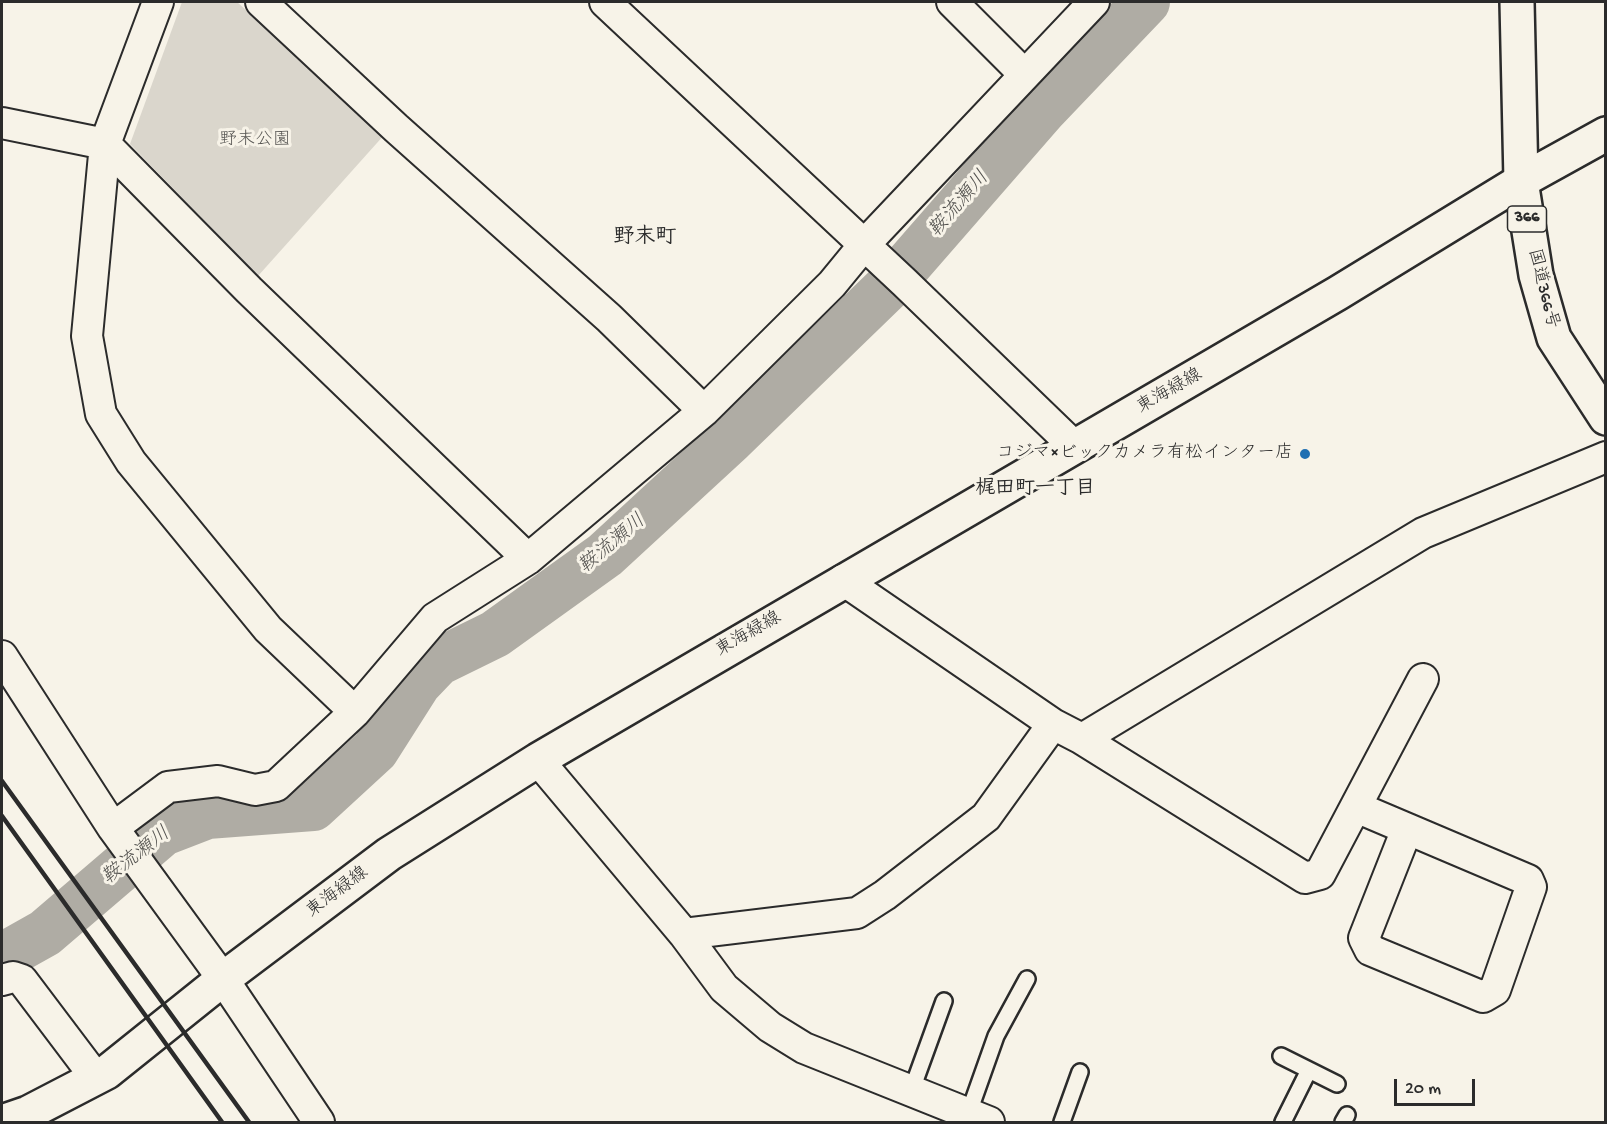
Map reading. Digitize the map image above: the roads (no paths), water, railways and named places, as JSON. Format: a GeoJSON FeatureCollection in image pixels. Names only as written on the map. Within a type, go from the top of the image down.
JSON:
{"type":"FeatureCollection","features":[{"type":"Feature","properties":{"kind":"main road","name":"国道366号"},"geometry":{"type":"LineString","coordinates":[[1517,2],[1521,181],[1536,275],[1554,338],[1605,418]]}},
{"type":"Feature","properties":{"kind":"main road","name":"東海緑線"},"geometry":{"type":"LineString","coordinates":[[18,1119],[107,1072],[223,979],[389,854],[538,760],[1338,293],[1521,181],[1605,134]]}},
{"type":"Feature","properties":{"kind":"street"},"geometry":{"type":"LineString","coordinates":[[158,2],[105,144],[87,336],[101,414],[131,462],[268,629],[355,712]]}},
{"type":"Feature","properties":{"kind":"street"},"geometry":{"type":"LineString","coordinates":[[261,2],[396,128],[609,318],[704,411]]}},
{"type":"Feature","properties":{"kind":"street"},"geometry":{"type":"LineString","coordinates":[[605,2],[904,282],[1075,447]]}},
{"type":"Feature","properties":{"kind":"street"},"geometry":{"type":"LineString","coordinates":[[952,2],[1025,75]]}},
{"type":"Feature","properties":{"kind":"street"},"geometry":{"type":"LineString","coordinates":[[119,835],[168,787],[218,781],[255,790],[276,786],[355,712],[435,618],[528,559],[704,411],[832,284],[873,253],[1025,75],[1094,2]]}},
{"type":"Feature","properties":{"kind":"street"},"geometry":{"type":"LineString","coordinates":[[2,123],[105,144],[249,290],[528,559]]}},
{"type":"Feature","properties":{"kind":"street"},"geometry":{"type":"LineString","coordinates":[[1082,739],[1423,533],[1605,457]]}},
{"type":"Feature","properties":{"kind":"street"},"geometry":{"type":"LineString","coordinates":[[843,580],[1053,724],[1082,739],[1305,878],[1320,874],[1423,679]]}},
{"type":"Feature","properties":{"kind":"street"},"geometry":{"type":"LineString","coordinates":[[2,656],[119,835],[223,979],[319,1122]]}},
{"type":"Feature","properties":{"kind":"street"},"geometry":{"type":"LineString","coordinates":[[684,934],[857,913],[885,895],[986,817],[1053,724]]}},
{"type":"Feature","properties":{"kind":"street"},"geometry":{"type":"LineString","coordinates":[[538,760],[684,934],[724,988],[770,1027],[804,1048],[981,1120]]}},
{"type":"Feature","properties":{"kind":"street"},"geometry":{"type":"LineString","coordinates":[[1356,807],[1528,880],[1531,886],[1495,990],[1483,997],[1370,950],[1364,938],[1407,829]]}},
{"type":"Feature","properties":{"kind":"street"},"geometry":{"type":"LineString","coordinates":[[2,980],[13,977],[22,980],[96,1078]]}},
{"type":"Feature","properties":{"kind":"lane"},"geometry":{"type":"LineString","coordinates":[[981,1120],[996,1036],[1027,980]]}},
{"type":"Feature","properties":{"kind":"lane"},"geometry":{"type":"LineString","coordinates":[[911,1092],[944,1001]]}},
{"type":"Feature","properties":{"kind":"lane"},"geometry":{"type":"LineString","coordinates":[[1281,1056],[1337,1084]]}},
{"type":"Feature","properties":{"kind":"lane"},"geometry":{"type":"LineString","coordinates":[[1283,1122],[1309,1070]]}},
{"type":"Feature","properties":{"kind":"lane"},"geometry":{"type":"LineString","coordinates":[[1062,1122],[1080,1072]]}},
{"type":"Feature","properties":{"kind":"waterway","name":"鞍流瀬川"},"geometry":{"type":"LineString","coordinates":[[2,953],[11,952],[45,933],[163,832],[207,815],[313,807],[375,750],[417,684],[438,662],[495,634],[605,555],[731,439],[893,282],[1042,111],[1146,2]]}},
{"type":"Feature","properties":{"kind":"railway"},"geometry":{"type":"LineString","coordinates":[[2,781],[249,1122]]}},
{"type":"Feature","properties":{"kind":"railway"},"geometry":{"type":"LineString","coordinates":[[2,816],[222,1122]]}},
{"type":"Feature","properties":{"kind":"place","name":"コジマ×ビックカメラ有松インター店"},"geometry":{"type":"Point","coordinates":[1305,454]}},
{"type":"Feature","properties":{"kind":"district","name":"野末町"},"geometry":{"type":"Point","coordinates":[645,239]}},
{"type":"Feature","properties":{"kind":"district","name":"梶田町一丁目"},"geometry":{"type":"Point","coordinates":[1035,490]}},
{"type":"Feature","properties":{"kind":"park label","name":"野末公園"},"geometry":{"type":"Point","coordinates":[255,141]}}]}
